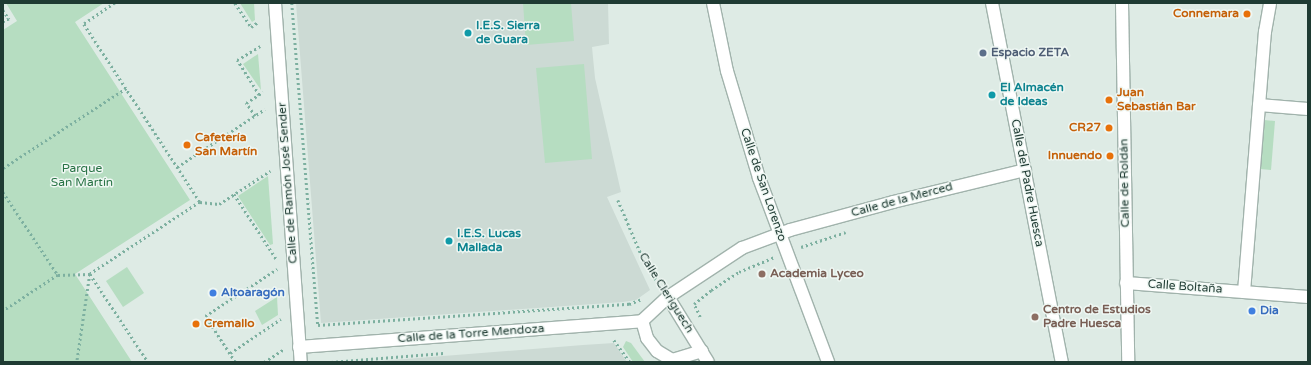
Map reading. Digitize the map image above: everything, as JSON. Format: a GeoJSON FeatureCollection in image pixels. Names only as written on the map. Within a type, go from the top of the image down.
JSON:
{"type":"FeatureCollection","features":[{"type":"Feature","properties":{"kind":"street","name":"Calle de Ramón José Sender"},"geometry":{"type":"LineString","coordinates":[[275,3],[300,362]]}},
{"type":"Feature","properties":{"kind":"street","name":"Calle de San Lorenzo"},"geometry":{"type":"LineString","coordinates":[[713,3],[727,71],[759,178],[828,362]]}},
{"type":"Feature","properties":{"kind":"street","name":"Calle del Padre Huesca"},"geometry":{"type":"LineString","coordinates":[[992,3],[1062,362]]}},
{"type":"Feature","properties":{"kind":"street","name":"Calle de Roldán"},"geometry":{"type":"LineString","coordinates":[[1122,3],[1128,362]]}},
{"type":"Feature","properties":{"kind":"street"},"geometry":{"type":"LineString","coordinates":[[1244,292],[1264,32],[1270,3]]}},
{"type":"Feature","properties":{"kind":"street"},"geometry":{"type":"LineString","coordinates":[[1259,105],[1308,109]]}},
{"type":"Feature","properties":{"kind":"street","name":"Calle de la Merced"},"geometry":{"type":"LineString","coordinates":[[642,321],[668,298],[742,248],[780,234],[957,185],[1025,170]]}},
{"type":"Feature","properties":{"kind":"street","name":"Calle Boltaña"},"geometry":{"type":"LineString","coordinates":[[1126,283],[1308,297]]}},
{"type":"Feature","properties":{"kind":"street","name":"Calle Cleriguech"},"geometry":{"type":"LineString","coordinates":[[668,298],[708,362]]}},
{"type":"Feature","properties":{"kind":"street","name":"Calle de la Torre Mendoza"},"geometry":{"type":"LineString","coordinates":[[299,347],[642,321]]}},
{"type":"Feature","properties":{"kind":"street"},"geometry":{"type":"LineString","coordinates":[[642,321],[647,338],[654,347],[672,361],[702,351]]}},
{"type":"Feature","properties":{"kind":"path"},"geometry":{"type":"LineString","coordinates":[[115,3],[84,24],[200,202]]}},
{"type":"Feature","properties":{"kind":"path"},"geometry":{"type":"LineString","coordinates":[[235,3],[251,27],[258,22]]}},
{"type":"Feature","properties":{"kind":"path"},"geometry":{"type":"LineString","coordinates":[[292,3],[318,326],[629,304],[649,294]]}},
{"type":"Feature","properties":{"kind":"path"},"geometry":{"type":"LineString","coordinates":[[3,10],[9,19],[3,22]]}},
{"type":"Feature","properties":{"kind":"path"},"geometry":{"type":"LineString","coordinates":[[259,95],[237,60],[260,46]]}},
{"type":"Feature","properties":{"kind":"path"},"geometry":{"type":"LineString","coordinates":[[3,168],[126,88]]}},
{"type":"Feature","properties":{"kind":"path"},"geometry":{"type":"LineString","coordinates":[[255,116],[246,103],[263,92]]}},
{"type":"Feature","properties":{"kind":"path"},"geometry":{"type":"LineString","coordinates":[[177,167],[265,109]]}},
{"type":"Feature","properties":{"kind":"path"},"geometry":{"type":"LineString","coordinates":[[3,311],[58,275],[90,274],[200,202],[219,204],[270,171]]}},
{"type":"Feature","properties":{"kind":"path"},"geometry":{"type":"LineString","coordinates":[[3,192],[58,275]]}},
{"type":"Feature","properties":{"kind":"path"},"geometry":{"type":"LineString","coordinates":[[234,194],[277,260]]}},
{"type":"Feature","properties":{"kind":"path","name":"Calle Cleriguech"},"geometry":{"type":"LineString","coordinates":[[618,200],[644,261],[668,298]]}},
{"type":"Feature","properties":{"kind":"path"},"geometry":{"type":"LineString","coordinates":[[799,248],[848,231]]}},
{"type":"Feature","properties":{"kind":"path"},"geometry":{"type":"LineString","coordinates":[[703,324],[694,304],[725,280],[774,257]]}},
{"type":"Feature","properties":{"kind":"path"},"geometry":{"type":"LineString","coordinates":[[235,362],[205,316],[277,269]]}},
{"type":"Feature","properties":{"kind":"path"},"geometry":{"type":"LineString","coordinates":[[76,362],[90,274]]}},
{"type":"Feature","properties":{"kind":"path"},"geometry":{"type":"LineString","coordinates":[[90,274],[148,362]]}},
{"type":"Feature","properties":{"kind":"path"},"geometry":{"type":"LineString","coordinates":[[655,290],[664,284]]}},
{"type":"Feature","properties":{"kind":"path"},"geometry":{"type":"LineString","coordinates":[[230,353],[281,319]]}},
{"type":"Feature","properties":{"kind":"path"},"geometry":{"type":"LineString","coordinates":[[606,340],[619,339]]}},
{"type":"Feature","properties":{"kind":"path"},"geometry":{"type":"LineString","coordinates":[[614,340],[630,362]]}},
{"type":"Feature","properties":{"kind":"path"},"geometry":{"type":"LineString","coordinates":[[264,362],[284,349]]}},
{"type":"Feature","properties":{"kind":"path"},"geometry":{"type":"LineString","coordinates":[[331,362],[450,353]]}},
{"type":"Feature","properties":{"kind":"shaded area"},"geometry":{"type":"Polygon","coordinates":[[[296,3],[608,3],[609,44],[592,47],[595,78],[621,192],[607,197],[650,290],[636,300],[623,302],[321,323],[296,3]]]}},
{"type":"Feature","properties":{"kind":"shaded area"},"geometry":{"type":"Polygon","coordinates":[[[614,343],[627,362],[367,362],[583,345],[614,343]]]}},
{"type":"Feature","properties":{"kind":"green space","name":"Parque San Martín"},"geometry":{"type":"Polygon","coordinates":[[[6,3],[104,3],[75,22],[190,200],[75,274],[132,362],[3,362],[3,30],[17,21],[6,3]]]}},
{"type":"Feature","properties":{"kind":"green space"},"geometry":{"type":"Polygon","coordinates":[[[240,3],[254,3],[255,20],[252,22],[240,3]]]}},
{"type":"Feature","properties":{"kind":"green space"},"geometry":{"type":"Polygon","coordinates":[[[523,3],[571,3],[574,41],[526,45],[523,3]]]}},
{"type":"Feature","properties":{"kind":"green space"},"geometry":{"type":"Polygon","coordinates":[[[258,54],[261,90],[243,64],[258,54]]]}},
{"type":"Feature","properties":{"kind":"green space"},"geometry":{"type":"Polygon","coordinates":[[[584,64],[592,159],[545,163],[536,68],[584,64]]]}},
{"type":"Feature","properties":{"kind":"green space"},"geometry":{"type":"Polygon","coordinates":[[[1264,120],[1275,121],[1271,170],[1260,169],[1264,120]]]}},
{"type":"Feature","properties":{"kind":"green space"},"geometry":{"type":"Polygon","coordinates":[[[268,176],[273,244],[270,245],[238,196],[268,176]]]}},
{"type":"Feature","properties":{"kind":"green space"},"geometry":{"type":"Polygon","coordinates":[[[127,267],[144,293],[123,307],[106,281],[127,267]]]}},
{"type":"Feature","properties":{"kind":"green space"},"geometry":{"type":"Polygon","coordinates":[[[277,297],[278,315],[262,325],[255,311],[277,297]]]}},
{"type":"Feature","properties":{"kind":"green space"},"geometry":{"type":"Polygon","coordinates":[[[626,341],[631,343],[645,362],[633,362],[623,347],[626,341]]]}},
{"type":"Feature","properties":{"kind":"place","name":"Connemara"},"geometry":{"type":"Point","coordinates":[1247,14]}},
{"type":"Feature","properties":{"kind":"place","name":"I.E.S. Sierra de Guara"},"geometry":{"type":"Point","coordinates":[468,33]}},
{"type":"Feature","properties":{"kind":"place","name":"Espacio ZETA"},"geometry":{"type":"Point","coordinates":[983,53]}},
{"type":"Feature","properties":{"kind":"place","name":"El Almacén de Ideas"},"geometry":{"type":"Point","coordinates":[992,95]}},
{"type":"Feature","properties":{"kind":"place","name":"Juan Sebastián Bar"},"geometry":{"type":"Point","coordinates":[1109,100]}},
{"type":"Feature","properties":{"kind":"place","name":"CR27"},"geometry":{"type":"Point","coordinates":[1109,128]}},
{"type":"Feature","properties":{"kind":"place","name":"Cafetería San Martín"},"geometry":{"type":"Point","coordinates":[187,145]}},
{"type":"Feature","properties":{"kind":"place","name":"Innuendo"},"geometry":{"type":"Point","coordinates":[1110,156]}},
{"type":"Feature","properties":{"kind":"place","name":"I.E.S. Lucas Mallada"},"geometry":{"type":"Point","coordinates":[449,241]}},
{"type":"Feature","properties":{"kind":"place","name":"Academia Lyceo"},"geometry":{"type":"Point","coordinates":[762,274]}},
{"type":"Feature","properties":{"kind":"place","name":"Altoaragón"},"geometry":{"type":"Point","coordinates":[213,293]}},
{"type":"Feature","properties":{"kind":"place","name":"Dia"},"geometry":{"type":"Point","coordinates":[1252,311]}},
{"type":"Feature","properties":{"kind":"place","name":"Centro de Estudios Padre Huesca"},"geometry":{"type":"Point","coordinates":[1035,317]}},
{"type":"Feature","properties":{"kind":"place","name":"Cremallo"},"geometry":{"type":"Point","coordinates":[196,324]}}]}
